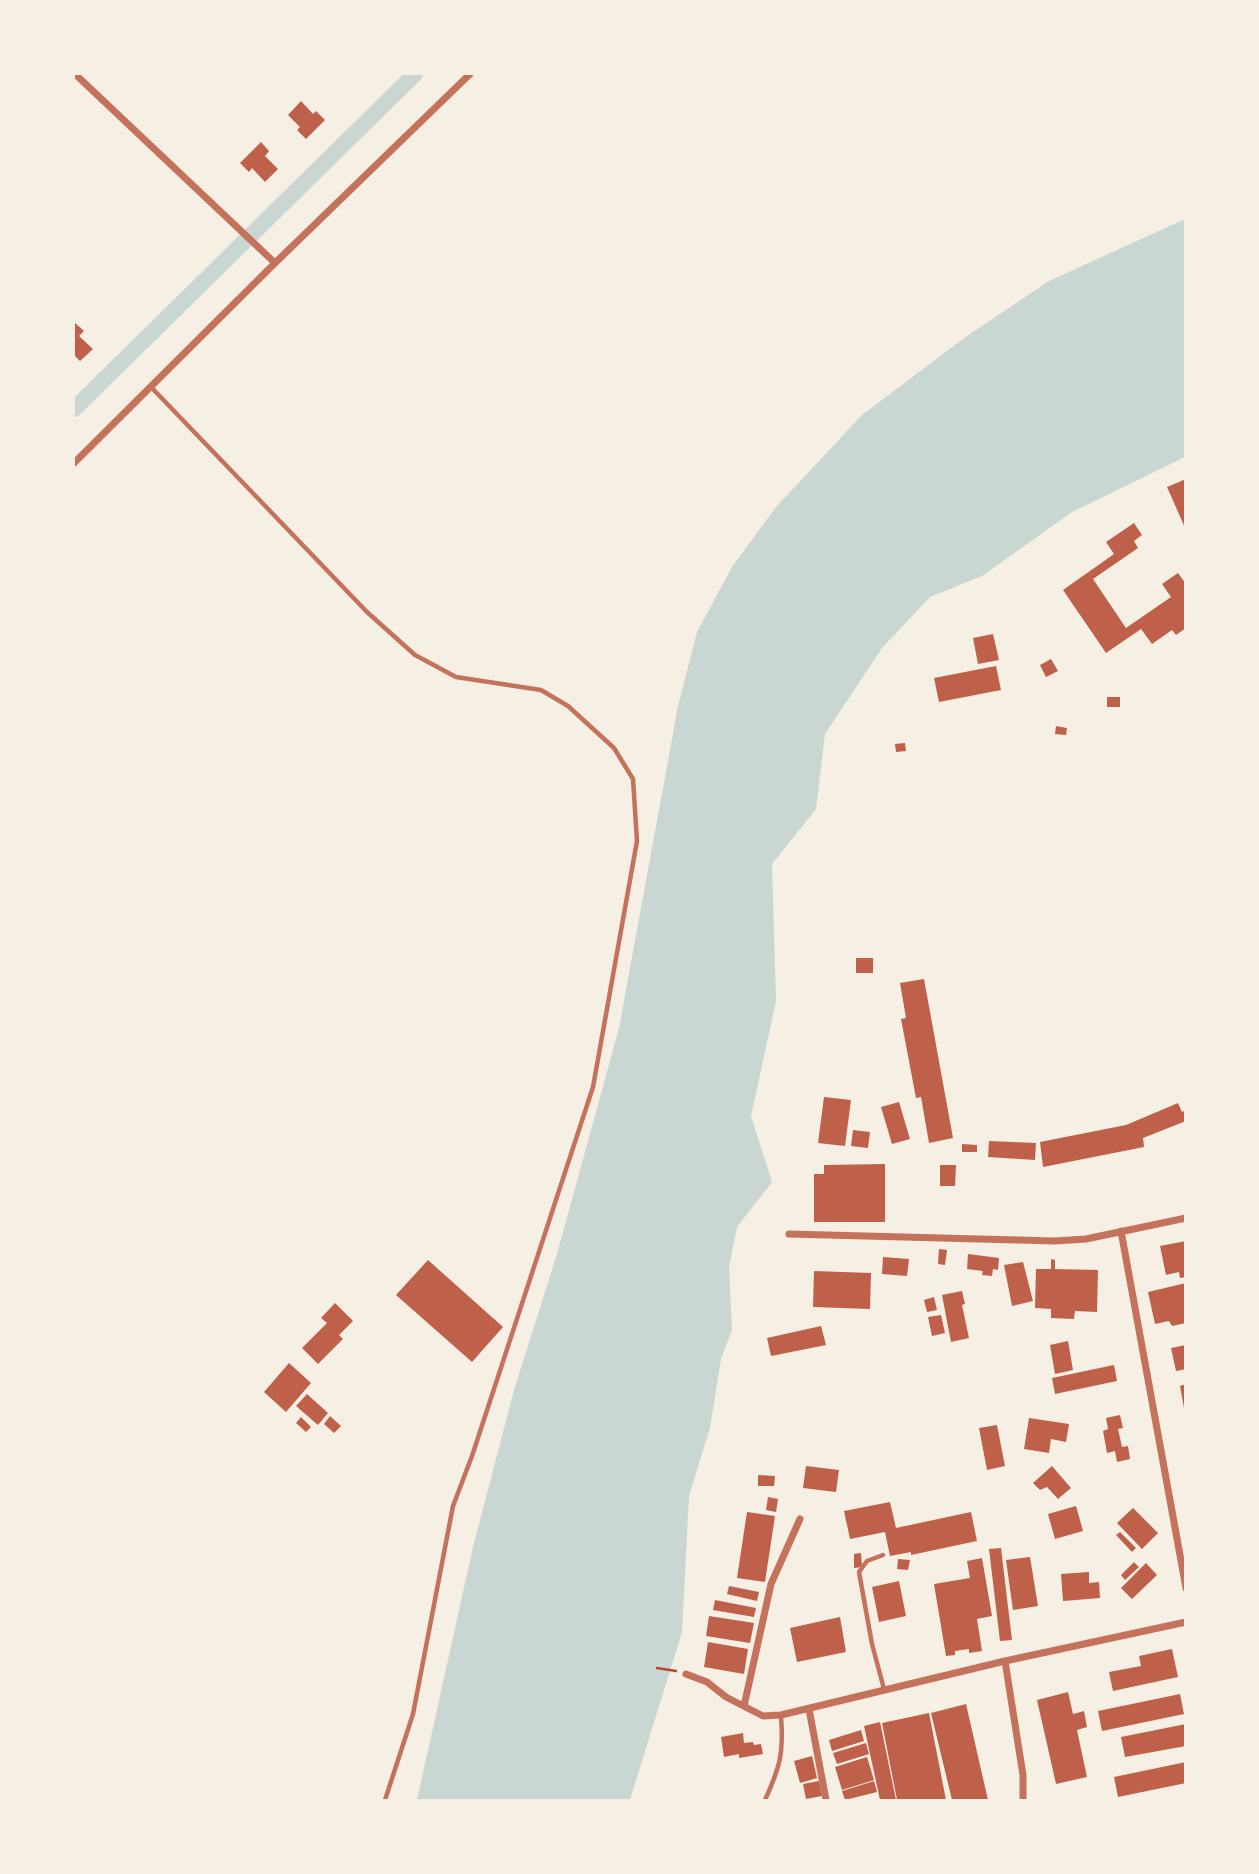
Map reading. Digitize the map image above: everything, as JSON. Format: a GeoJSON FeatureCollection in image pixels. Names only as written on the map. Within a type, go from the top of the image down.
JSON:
{"type":"FeatureCollection","features":[{"type":"Feature","properties":{"kind":"street"},"geometry":{"type":"LineString","coordinates":[[75,74],[275,263]]}},
{"type":"Feature","properties":{"kind":"street"},"geometry":{"type":"LineString","coordinates":[[74,463],[470,74]]}},
{"type":"Feature","properties":{"kind":"street"},"geometry":{"type":"LineString","coordinates":[[789,1234],[1055,1241],[1086,1239],[1185,1218]]}},
{"type":"Feature","properties":{"kind":"street"},"geometry":{"type":"LineString","coordinates":[[1121,1231],[1185,1588]]}},
{"type":"Feature","properties":{"kind":"street"},"geometry":{"type":"LineString","coordinates":[[744,1706],[771,1584],[800,1519]]}},
{"type":"Feature","properties":{"kind":"street"},"geometry":{"type":"LineString","coordinates":[[686,1674],[706,1682],[726,1697],[763,1716],[781,1715],[1005,1661],[1185,1622]]}},
{"type":"Feature","properties":{"kind":"street"},"geometry":{"type":"LineString","coordinates":[[1005,1661],[1023,1775],[1023,1801]]}},
{"type":"Feature","properties":{"kind":"street"},"geometry":{"type":"LineString","coordinates":[[809,1709],[826,1801]]}},
{"type":"Feature","properties":{"kind":"lane"},"geometry":{"type":"LineString","coordinates":[[151,387],[367,612],[415,655],[456,677],[541,690],[568,706],[614,748],[634,779],[637,841],[593,1087],[472,1456],[453,1506],[413,1714],[385,1801]]}},
{"type":"Feature","properties":{"kind":"lane"},"geometry":{"type":"LineString","coordinates":[[883,1555],[867,1561],[859,1572],[872,1644],[884,1689]]}},
{"type":"Feature","properties":{"kind":"lane"},"geometry":{"type":"LineString","coordinates":[[765,1801],[778,1771],[783,1747],[781,1715]]}},
{"type":"Feature","properties":{"kind":"path"},"geometry":{"type":"LineString","coordinates":[[657,1668],[686,1674]]}},
{"type":"Feature","properties":{"kind":"shaded area"},"geometry":{"type":"Polygon","coordinates":[[[1185,219],[1185,457],[1072,512],[982,576],[930,597],[882,648],[825,734],[816,809],[772,864],[776,1001],[751,1116],[772,1182],[737,1227],[729,1267],[732,1330],[721,1359],[710,1428],[689,1496],[682,1632],[630,1800],[417,1800],[473,1547],[514,1390],[557,1254],[619,1028],[678,706],[697,632],[732,567],[776,507],[862,415],[967,336],[1049,281],[1185,219]]]}},
{"type":"Feature","properties":{"kind":"building"},"geometry":{"type":"Polygon","coordinates":[[[301,101],[313,114],[316,111],[325,120],[306,139],[297,130],[300,127],[288,115],[301,101]]]}},
{"type":"Feature","properties":{"kind":"building"},"geometry":{"type":"Polygon","coordinates":[[[261,142],[269,151],[265,156],[278,169],[265,182],[252,168],[249,172],[240,163],[261,142]]]}},
{"type":"Feature","properties":{"kind":"building"},"geometry":{"type":"Polygon","coordinates":[[[75,323],[84,331],[79,336],[93,349],[80,361],[74,355],[75,323]]]}},
{"type":"Feature","properties":{"kind":"building"},"geometry":{"type":"Polygon","coordinates":[[[1186,479],[1186,530],[1167,487],[1186,479]]]}},
{"type":"Feature","properties":{"kind":"building"},"geometry":{"type":"Polygon","coordinates":[[[1134,523],[1142,535],[1134,541],[1138,548],[1093,579],[1126,628],[1171,597],[1162,584],[1178,573],[1186,584],[1186,628],[1176,635],[1172,630],[1152,644],[1141,629],[1106,653],[1063,590],[1114,554],[1106,542],[1134,523]]]}},
{"type":"Feature","properties":{"kind":"building"},"geometry":{"type":"Polygon","coordinates":[[[993,634],[999,660],[978,664],[973,638],[993,634]]]}},
{"type":"Feature","properties":{"kind":"building"},"geometry":{"type":"Polygon","coordinates":[[[1051,659],[1058,671],[1046,677],[1040,665],[1051,659]]]}},
{"type":"Feature","properties":{"kind":"building"},"geometry":{"type":"Polygon","coordinates":[[[996,666],[1001,690],[939,702],[934,678],[996,666]]]}},
{"type":"Feature","properties":{"kind":"building"},"geometry":{"type":"Polygon","coordinates":[[[1107,697],[1120,697],[1120,707],[1107,707],[1107,697]]]}},
{"type":"Feature","properties":{"kind":"building"},"geometry":{"type":"Polygon","coordinates":[[[1056,726],[1067,728],[1066,735],[1055,734],[1056,726]]]}},
{"type":"Feature","properties":{"kind":"building"},"geometry":{"type":"Polygon","coordinates":[[[905,743],[906,751],[896,752],[895,744],[905,743]]]}},
{"type":"Feature","properties":{"kind":"building"},"geometry":{"type":"Polygon","coordinates":[[[856,958],[873,958],[873,973],[856,973],[856,958]]]}},
{"type":"Feature","properties":{"kind":"building"},"geometry":{"type":"Polygon","coordinates":[[[924,979],[953,1138],[929,1143],[921,1097],[916,1098],[901,1019],[906,1018],[900,983],[924,979]]]}},
{"type":"Feature","properties":{"kind":"building"},"geometry":{"type":"Polygon","coordinates":[[[824,1097],[851,1100],[845,1146],[818,1143],[824,1097]]]}},
{"type":"Feature","properties":{"kind":"building"},"geometry":{"type":"Polygon","coordinates":[[[899,1102],[910,1139],[892,1144],[881,1107],[899,1102]]]}},
{"type":"Feature","properties":{"kind":"building"},"geometry":{"type":"Polygon","coordinates":[[[1178,1103],[1182,1112],[1186,1110],[1186,1121],[1143,1138],[1144,1147],[1043,1167],[1040,1142],[1126,1125],[1178,1103]]]}},
{"type":"Feature","properties":{"kind":"building"},"geometry":{"type":"Polygon","coordinates":[[[853,1130],[870,1132],[868,1148],[851,1146],[853,1130]]]}},
{"type":"Feature","properties":{"kind":"building"},"geometry":{"type":"Polygon","coordinates":[[[989,1141],[1036,1143],[1035,1160],[988,1157],[989,1141]]]}},
{"type":"Feature","properties":{"kind":"building"},"geometry":{"type":"Polygon","coordinates":[[[962,1144],[977,1145],[977,1152],[962,1152],[962,1144]]]}},
{"type":"Feature","properties":{"kind":"building"},"geometry":{"type":"Polygon","coordinates":[[[885,1164],[885,1222],[814,1222],[814,1174],[824,1174],[824,1165],[885,1164]]]}},
{"type":"Feature","properties":{"kind":"building"},"geometry":{"type":"Polygon","coordinates":[[[940,1165],[956,1165],[955,1186],[940,1186],[940,1165]]]}},
{"type":"Feature","properties":{"kind":"building"},"geometry":{"type":"Polygon","coordinates":[[[1186,1241],[1186,1277],[1180,1278],[1179,1272],[1166,1275],[1160,1246],[1186,1241]]]}},
{"type":"Feature","properties":{"kind":"building"},"geometry":{"type":"Polygon","coordinates":[[[939,1249],[947,1250],[945,1265],[938,1264],[939,1249]]]}},
{"type":"Feature","properties":{"kind":"building"},"geometry":{"type":"Polygon","coordinates":[[[968,1254],[999,1258],[998,1270],[993,1269],[992,1276],[982,1275],[983,1271],[967,1269],[968,1254]]]}},
{"type":"Feature","properties":{"kind":"building"},"geometry":{"type":"Polygon","coordinates":[[[883,1257],[909,1259],[907,1276],[882,1274],[883,1257]]]}},
{"type":"Feature","properties":{"kind":"building"},"geometry":{"type":"Polygon","coordinates":[[[1051,1259],[1055,1260],[1055,1269],[1098,1270],[1097,1312],[1075,1311],[1074,1319],[1051,1318],[1051,1309],[1035,1308],[1036,1269],[1051,1269],[1051,1259]]]}},
{"type":"Feature","properties":{"kind":"building"},"geometry":{"type":"Polygon","coordinates":[[[428,1260],[503,1327],[472,1362],[396,1295],[428,1260]]]}},
{"type":"Feature","properties":{"kind":"building"},"geometry":{"type":"Polygon","coordinates":[[[1023,1262],[1033,1301],[1012,1306],[1004,1265],[1023,1262]]]}},
{"type":"Feature","properties":{"kind":"building"},"geometry":{"type":"Polygon","coordinates":[[[814,1271],[871,1273],[870,1309],[813,1307],[814,1271]]]}},
{"type":"Feature","properties":{"kind":"building"},"geometry":{"type":"Polygon","coordinates":[[[1186,1283],[1186,1323],[1172,1326],[1169,1321],[1155,1324],[1148,1292],[1186,1283]]]}},
{"type":"Feature","properties":{"kind":"building"},"geometry":{"type":"Polygon","coordinates":[[[962,1291],[969,1338],[951,1342],[942,1295],[962,1291]]]}},
{"type":"Feature","properties":{"kind":"building"},"geometry":{"type":"Polygon","coordinates":[[[934,1297],[937,1310],[927,1312],[924,1300],[934,1297]]]}},
{"type":"Feature","properties":{"kind":"building"},"geometry":{"type":"Polygon","coordinates":[[[335,1303],[353,1321],[339,1335],[343,1339],[318,1364],[302,1348],[327,1323],[321,1318],[335,1303]]]}},
{"type":"Feature","properties":{"kind":"building"},"geometry":{"type":"Polygon","coordinates":[[[941,1315],[945,1333],[932,1336],[928,1317],[941,1315]]]}},
{"type":"Feature","properties":{"kind":"building"},"geometry":{"type":"Polygon","coordinates":[[[821,1326],[826,1345],[771,1356],[767,1338],[821,1326]]]}},
{"type":"Feature","properties":{"kind":"building"},"geometry":{"type":"Polygon","coordinates":[[[1068,1341],[1073,1370],[1055,1374],[1050,1345],[1068,1341]]]}},
{"type":"Feature","properties":{"kind":"building"},"geometry":{"type":"Polygon","coordinates":[[[1186,1345],[1186,1369],[1176,1371],[1171,1348],[1186,1345]]]}},
{"type":"Feature","properties":{"kind":"building"},"geometry":{"type":"Polygon","coordinates":[[[289,1363],[311,1383],[286,1412],[264,1392],[289,1363]]]}},
{"type":"Feature","properties":{"kind":"building"},"geometry":{"type":"Polygon","coordinates":[[[1114,1365],[1117,1381],[1055,1394],[1052,1378],[1114,1365]]]}},
{"type":"Feature","properties":{"kind":"building"},"geometry":{"type":"Polygon","coordinates":[[[1186,1384],[1186,1408],[1184,1408],[1180,1386],[1186,1384]]]}},
{"type":"Feature","properties":{"kind":"building"},"geometry":{"type":"Polygon","coordinates":[[[307,1394],[328,1413],[318,1425],[296,1406],[307,1394]]]}},
{"type":"Feature","properties":{"kind":"building"},"geometry":{"type":"Polygon","coordinates":[[[1120,1415],[1123,1428],[1118,1429],[1122,1447],[1128,1446],[1130,1459],[1117,1462],[1115,1451],[1107,1453],[1103,1431],[1108,1429],[1106,1418],[1120,1415]]]}},
{"type":"Feature","properties":{"kind":"building"},"geometry":{"type":"Polygon","coordinates":[[[330,1416],[341,1426],[334,1433],[324,1424],[330,1416]]]}},
{"type":"Feature","properties":{"kind":"building"},"geometry":{"type":"Polygon","coordinates":[[[301,1417],[311,1427],[306,1432],[296,1423],[301,1417]]]}},
{"type":"Feature","properties":{"kind":"building"},"geometry":{"type":"Polygon","coordinates":[[[1029,1418],[1069,1424],[1066,1442],[1051,1439],[1049,1453],[1024,1449],[1029,1418]]]}},
{"type":"Feature","properties":{"kind":"building"},"geometry":{"type":"Polygon","coordinates":[[[997,1425],[1005,1466],[987,1470],[979,1428],[997,1425]]]}},
{"type":"Feature","properties":{"kind":"building"},"geometry":{"type":"Polygon","coordinates":[[[806,1466],[839,1470],[836,1492],[803,1488],[806,1466]]]}},
{"type":"Feature","properties":{"kind":"building"},"geometry":{"type":"Polygon","coordinates":[[[1052,1466],[1071,1488],[1058,1499],[1047,1487],[1040,1490],[1033,1483],[1052,1466]]]}},
{"type":"Feature","properties":{"kind":"building"},"geometry":{"type":"Polygon","coordinates":[[[758,1475],[775,1476],[774,1486],[758,1486],[758,1475]]]}},
{"type":"Feature","properties":{"kind":"building"},"geometry":{"type":"Polygon","coordinates":[[[768,1497],[778,1499],[776,1512],[766,1510],[768,1497]]]}},
{"type":"Feature","properties":{"kind":"building"},"geometry":{"type":"Polygon","coordinates":[[[890,1502],[896,1528],[971,1512],[977,1541],[911,1555],[911,1552],[890,1556],[885,1532],[850,1539],[844,1511],[890,1502]]]}},
{"type":"Feature","properties":{"kind":"building"},"geometry":{"type":"Polygon","coordinates":[[[1076,1506],[1083,1531],[1055,1539],[1048,1514],[1076,1506]]]}},
{"type":"Feature","properties":{"kind":"building"},"geometry":{"type":"Polygon","coordinates":[[[1133,1508],[1158,1533],[1142,1549],[1117,1523],[1133,1508]]]}},
{"type":"Feature","properties":{"kind":"building"},"geometry":{"type":"Polygon","coordinates":[[[747,1512],[775,1516],[765,1582],[737,1578],[747,1512]]]}},
{"type":"Feature","properties":{"kind":"building"},"geometry":{"type":"Polygon","coordinates":[[[1120,1532],[1136,1548],[1132,1552],[1116,1535],[1120,1532]]]}},
{"type":"Feature","properties":{"kind":"building"},"geometry":{"type":"Polygon","coordinates":[[[1001,1548],[1012,1640],[1000,1641],[989,1549],[1001,1548]]]}},
{"type":"Feature","properties":{"kind":"building"},"geometry":{"type":"Polygon","coordinates":[[[861,1553],[862,1567],[854,1568],[854,1554],[861,1553]]]}},
{"type":"Feature","properties":{"kind":"building"},"geometry":{"type":"Polygon","coordinates":[[[1030,1557],[1038,1606],[1013,1610],[1006,1560],[1030,1557]]]}},
{"type":"Feature","properties":{"kind":"building"},"geometry":{"type":"Polygon","coordinates":[[[982,1558],[992,1616],[977,1619],[982,1651],[969,1653],[969,1649],[955,1651],[955,1655],[946,1656],[934,1584],[970,1578],[967,1561],[982,1558]]]}},
{"type":"Feature","properties":{"kind":"building"},"geometry":{"type":"Polygon","coordinates":[[[898,1559],[910,1560],[908,1570],[897,1569],[898,1559]]]}},
{"type":"Feature","properties":{"kind":"building"},"geometry":{"type":"Polygon","coordinates":[[[1134,1562],[1139,1567],[1125,1580],[1121,1575],[1134,1562]]]}},
{"type":"Feature","properties":{"kind":"building"},"geometry":{"type":"Polygon","coordinates":[[[1146,1563],[1157,1575],[1132,1599],[1121,1588],[1146,1563]]]}},
{"type":"Feature","properties":{"kind":"building"},"geometry":{"type":"Polygon","coordinates":[[[1089,1572],[1089,1583],[1099,1582],[1100,1598],[1063,1601],[1061,1574],[1089,1572]]]}},
{"type":"Feature","properties":{"kind":"building"},"geometry":{"type":"Polygon","coordinates":[[[899,1581],[906,1616],[879,1622],[872,1587],[899,1581]]]}},
{"type":"Feature","properties":{"kind":"building"},"geometry":{"type":"Polygon","coordinates":[[[729,1586],[759,1592],[757,1601],[727,1594],[729,1586]]]}},
{"type":"Feature","properties":{"kind":"building"},"geometry":{"type":"Polygon","coordinates":[[[715,1600],[756,1608],[754,1617],[713,1610],[715,1600]]]}},
{"type":"Feature","properties":{"kind":"building"},"geometry":{"type":"Polygon","coordinates":[[[709,1616],[754,1623],[750,1643],[706,1636],[709,1616]]]}},
{"type":"Feature","properties":{"kind":"building"},"geometry":{"type":"Polygon","coordinates":[[[840,1617],[846,1652],[797,1662],[790,1628],[840,1617]]]}},
{"type":"Feature","properties":{"kind":"building"},"geometry":{"type":"Polygon","coordinates":[[[708,1642],[748,1649],[744,1674],[704,1667],[708,1642]]]}},
{"type":"Feature","properties":{"kind":"building"},"geometry":{"type":"Polygon","coordinates":[[[1172,1649],[1178,1677],[1113,1691],[1109,1672],[1141,1666],[1139,1656],[1172,1649]]]}},
{"type":"Feature","properties":{"kind":"building"},"geometry":{"type":"Polygon","coordinates":[[[1068,1692],[1073,1714],[1084,1711],[1087,1727],[1077,1730],[1087,1777],[1056,1784],[1037,1700],[1068,1692]]]}},
{"type":"Feature","properties":{"kind":"building"},"geometry":{"type":"Polygon","coordinates":[[[1180,1694],[1184,1714],[1102,1731],[1098,1711],[1180,1694]]]}},
{"type":"Feature","properties":{"kind":"building"},"geometry":{"type":"Polygon","coordinates":[[[966,1704],[988,1800],[952,1800],[931,1713],[966,1704]]]}},
{"type":"Feature","properties":{"kind":"building"},"geometry":{"type":"Polygon","coordinates":[[[929,1713],[946,1800],[897,1800],[882,1723],[929,1713]]]}},
{"type":"Feature","properties":{"kind":"building"},"geometry":{"type":"Polygon","coordinates":[[[880,1722],[896,1800],[880,1800],[864,1726],[880,1722]]]}},
{"type":"Feature","properties":{"kind":"building"},"geometry":{"type":"Polygon","coordinates":[[[1186,1724],[1186,1746],[1125,1757],[1121,1737],[1186,1724]]]}},
{"type":"Feature","properties":{"kind":"building"},"geometry":{"type":"Polygon","coordinates":[[[861,1730],[864,1741],[832,1751],[829,1740],[861,1730]]]}},
{"type":"Feature","properties":{"kind":"building"},"geometry":{"type":"Polygon","coordinates":[[[743,1733],[744,1743],[761,1744],[763,1754],[739,1758],[739,1754],[724,1757],[721,1737],[743,1733]]]}},
{"type":"Feature","properties":{"kind":"building"},"geometry":{"type":"Polygon","coordinates":[[[866,1743],[869,1754],[837,1764],[833,1753],[866,1743]]]}},
{"type":"Feature","properties":{"kind":"building"},"geometry":{"type":"Polygon","coordinates":[[[812,1756],[817,1778],[800,1783],[794,1761],[812,1756]]]}},
{"type":"Feature","properties":{"kind":"building"},"geometry":{"type":"Polygon","coordinates":[[[867,1757],[874,1780],[842,1790],[835,1767],[867,1757]]]}},
{"type":"Feature","properties":{"kind":"building"},"geometry":{"type":"Polygon","coordinates":[[[1186,1762],[1186,1783],[1118,1797],[1114,1777],[1186,1762]]]}},
{"type":"Feature","properties":{"kind":"building"},"geometry":{"type":"Polygon","coordinates":[[[819,1781],[822,1796],[806,1799],[803,1784],[819,1781]]]}},
{"type":"Feature","properties":{"kind":"building"},"geometry":{"type":"Polygon","coordinates":[[[874,1781],[877,1792],[845,1800],[842,1791],[874,1781]]]}},
{"type":"Feature","properties":{"kind":"waterway"},"geometry":{"type":"LineString","coordinates":[[74,409],[415,74]]}}]}
